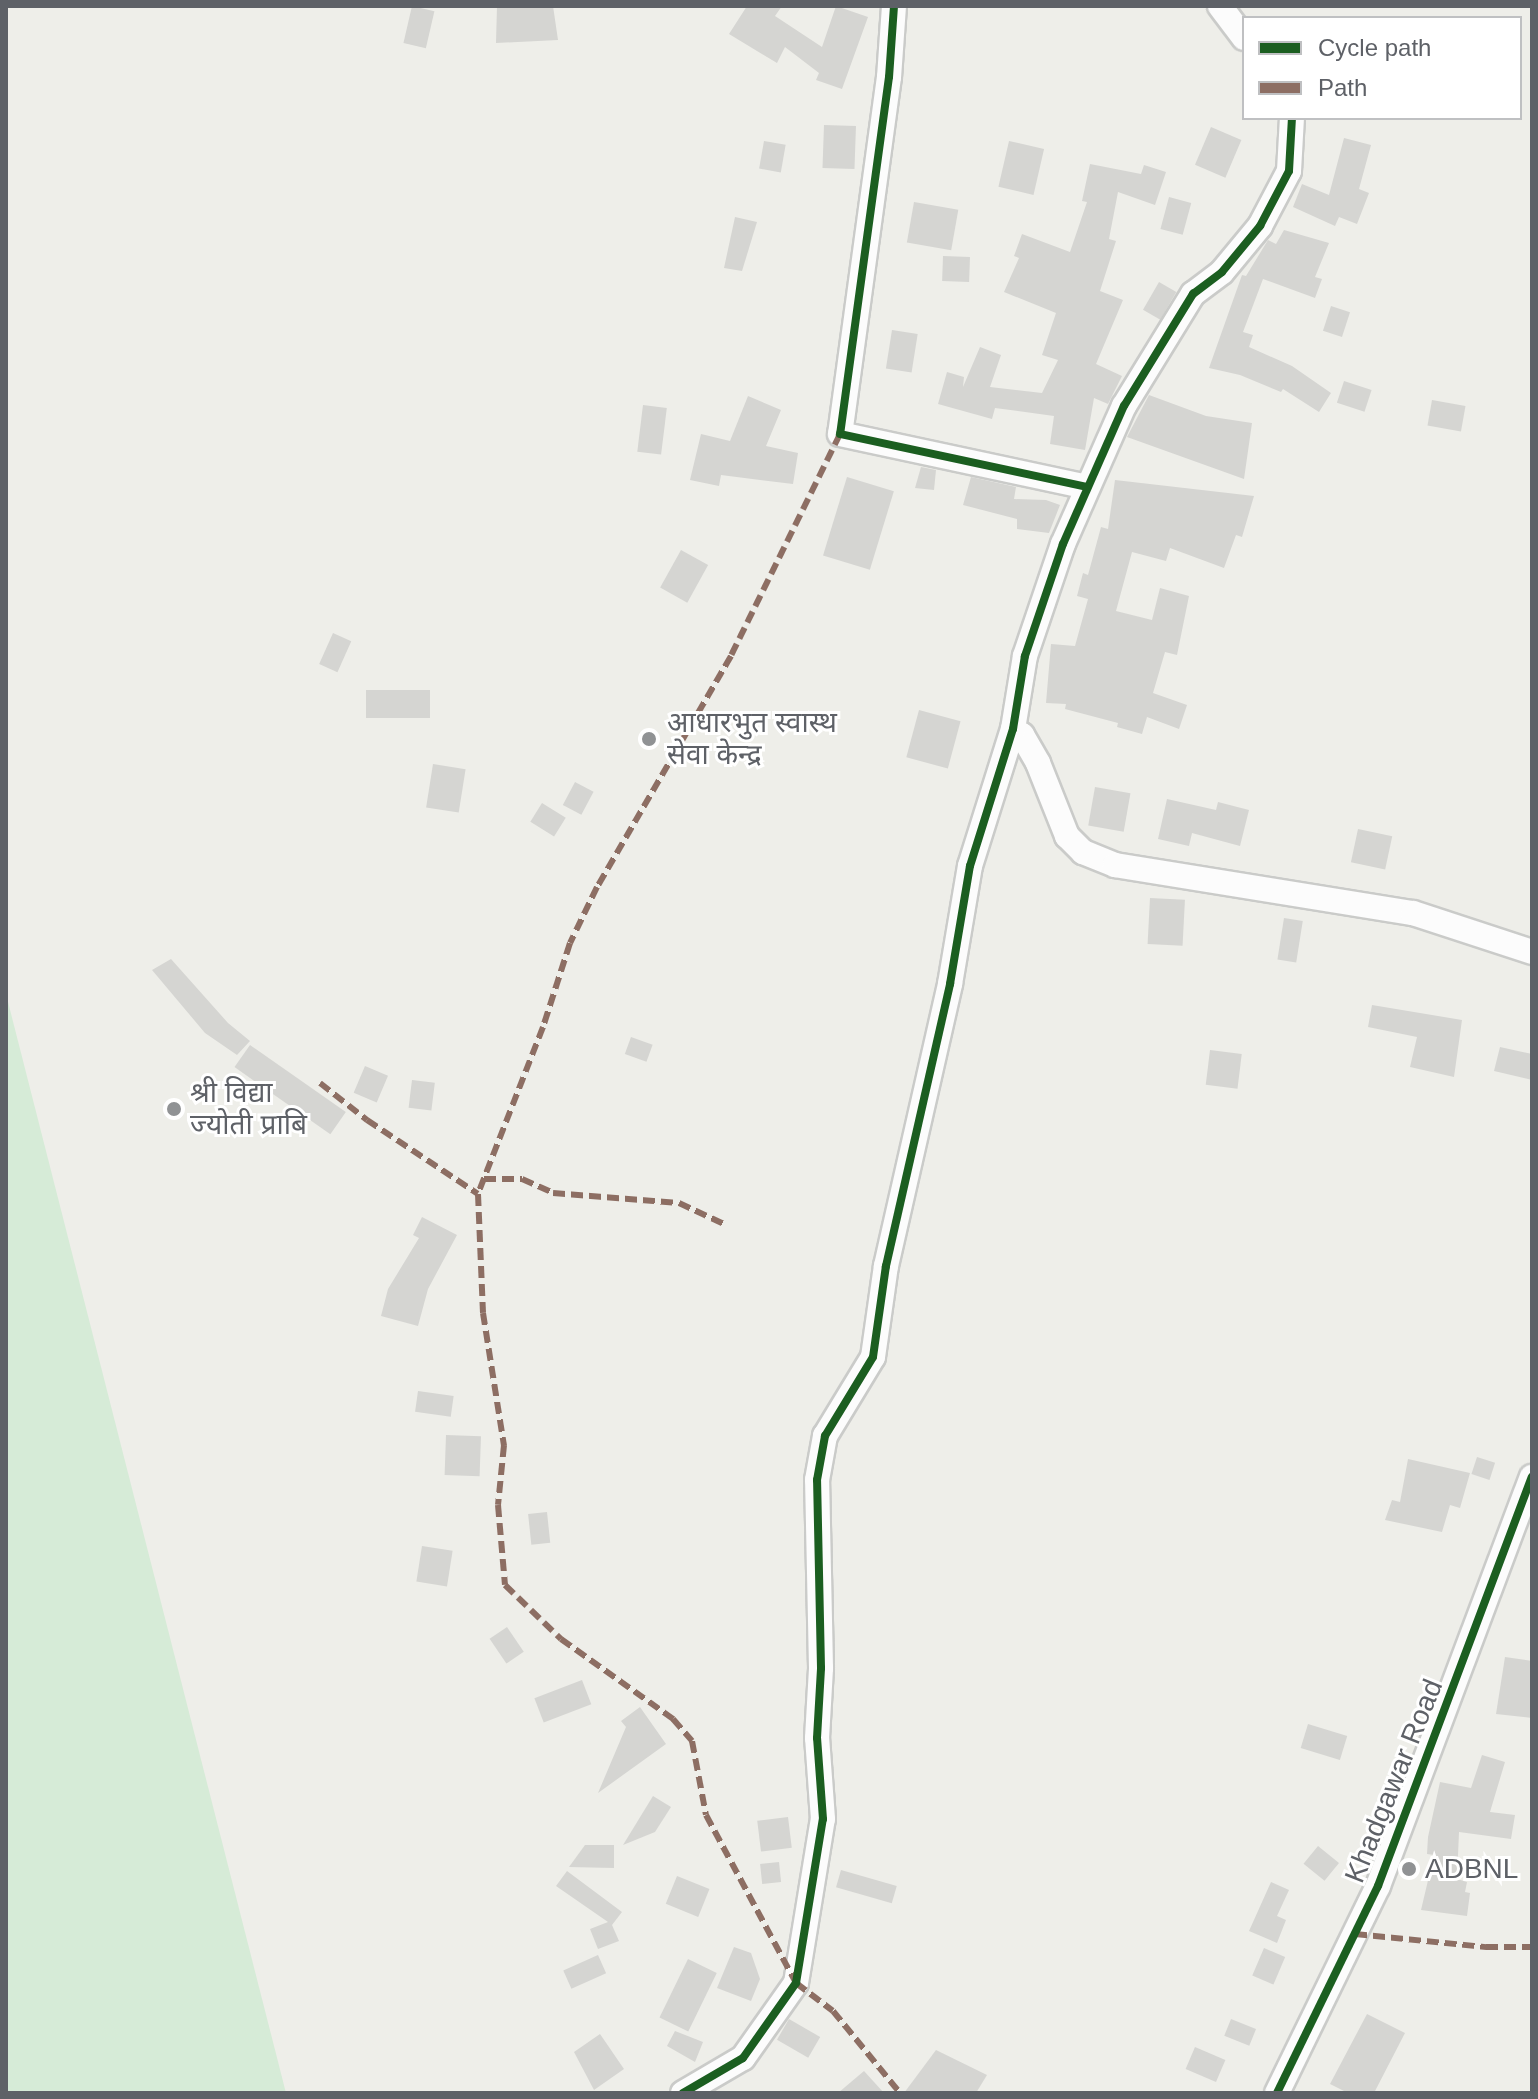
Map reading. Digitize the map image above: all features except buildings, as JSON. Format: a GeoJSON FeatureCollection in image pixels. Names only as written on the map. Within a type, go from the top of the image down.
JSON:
{"type":"FeatureCollection","features":[{"type":"Feature","properties":{"kind":"street"},"geometry":{"type":"LineString","coordinates":[[894,6],[889,77],[840,434],[1087,487]]}},
{"type":"Feature","properties":{"kind":"street"},"geometry":{"type":"LineString","coordinates":[[1220,6],[1242,35]]}},
{"type":"Feature","properties":{"kind":"street"},"geometry":{"type":"LineString","coordinates":[[683,2093],[743,2058],[796,1983],[823,1819],[817,1738],[821,1668],[817,1480],[825,1436],[873,1357],[886,1266],[950,984],[970,866],[1013,729],[1025,656],[1087,487],[1124,406],[1193,294],[1222,272],[1260,226],[1289,171],[1292,120]]}},
{"type":"Feature","properties":{"kind":"street"},"geometry":{"type":"LineString","coordinates":[[1013,729],[1022,735],[1038,763],[1067,836],[1083,852],[1115,865],[1413,913],[1532,952]]}},
{"type":"Feature","properties":{"kind":"street","name":"Khadgawar Road"},"geometry":{"type":"LineString","coordinates":[[1277,2093],[1378,1886],[1532,1477]]}},
{"type":"Feature","properties":{"kind":"green space"},"geometry":{"type":"Polygon","coordinates":[[[6,994],[286,2093],[6,2093],[6,994]]]}},
{"type":"Feature","properties":{"kind":"marked path"},"geometry":{"type":"LineString","coordinates":[[840,434],[731,656],[597,887],[570,943],[543,1027],[478,1194],[483,1313],[504,1445],[498,1505],[505,1585],[561,1639],[673,1719],[692,1741],[706,1815],[796,1983],[833,2011],[900,2093]]}},
{"type":"Feature","properties":{"kind":"marked path"},"geometry":{"type":"LineString","coordinates":[[320,1083],[367,1120],[478,1194]]}},
{"type":"Feature","properties":{"kind":"marked path"},"geometry":{"type":"LineString","coordinates":[[484,1179],[522,1179],[553,1193],[679,1203],[726,1225]]}},
{"type":"Feature","properties":{"kind":"marked path"},"geometry":{"type":"LineString","coordinates":[[1355,1934],[1486,1947],[1532,1947]]}},
{"type":"Feature","properties":{"kind":"cycle path"},"geometry":{"type":"LineString","coordinates":[[894,6],[889,77],[840,434],[1087,487]]}},
{"type":"Feature","properties":{"kind":"cycle path"},"geometry":{"type":"LineString","coordinates":[[683,2093],[743,2058],[796,1983],[823,1819],[817,1738],[821,1668],[817,1480],[825,1436],[873,1357],[886,1266],[950,984],[970,866],[1013,729],[1025,656],[1063,544],[1124,406],[1193,294],[1222,272],[1260,226],[1289,171],[1292,120]]}},
{"type":"Feature","properties":{"kind":"cycle path"},"geometry":{"type":"LineString","coordinates":[[1277,2093],[1378,1886],[1532,1477]]}},
{"type":"Feature","properties":{"kind":"place","name":"आधारभुत स्वास्थ सेवा केन्द्र"},"geometry":{"type":"Point","coordinates":[649,739]}},
{"type":"Feature","properties":{"kind":"place","name":"श्री विद्या ज्योती प्राबि"},"geometry":{"type":"Point","coordinates":[174,1109]}},
{"type":"Feature","properties":{"kind":"place","name":"ADBNL"},"geometry":{"type":"Point","coordinates":[1409,1869]}}]}
